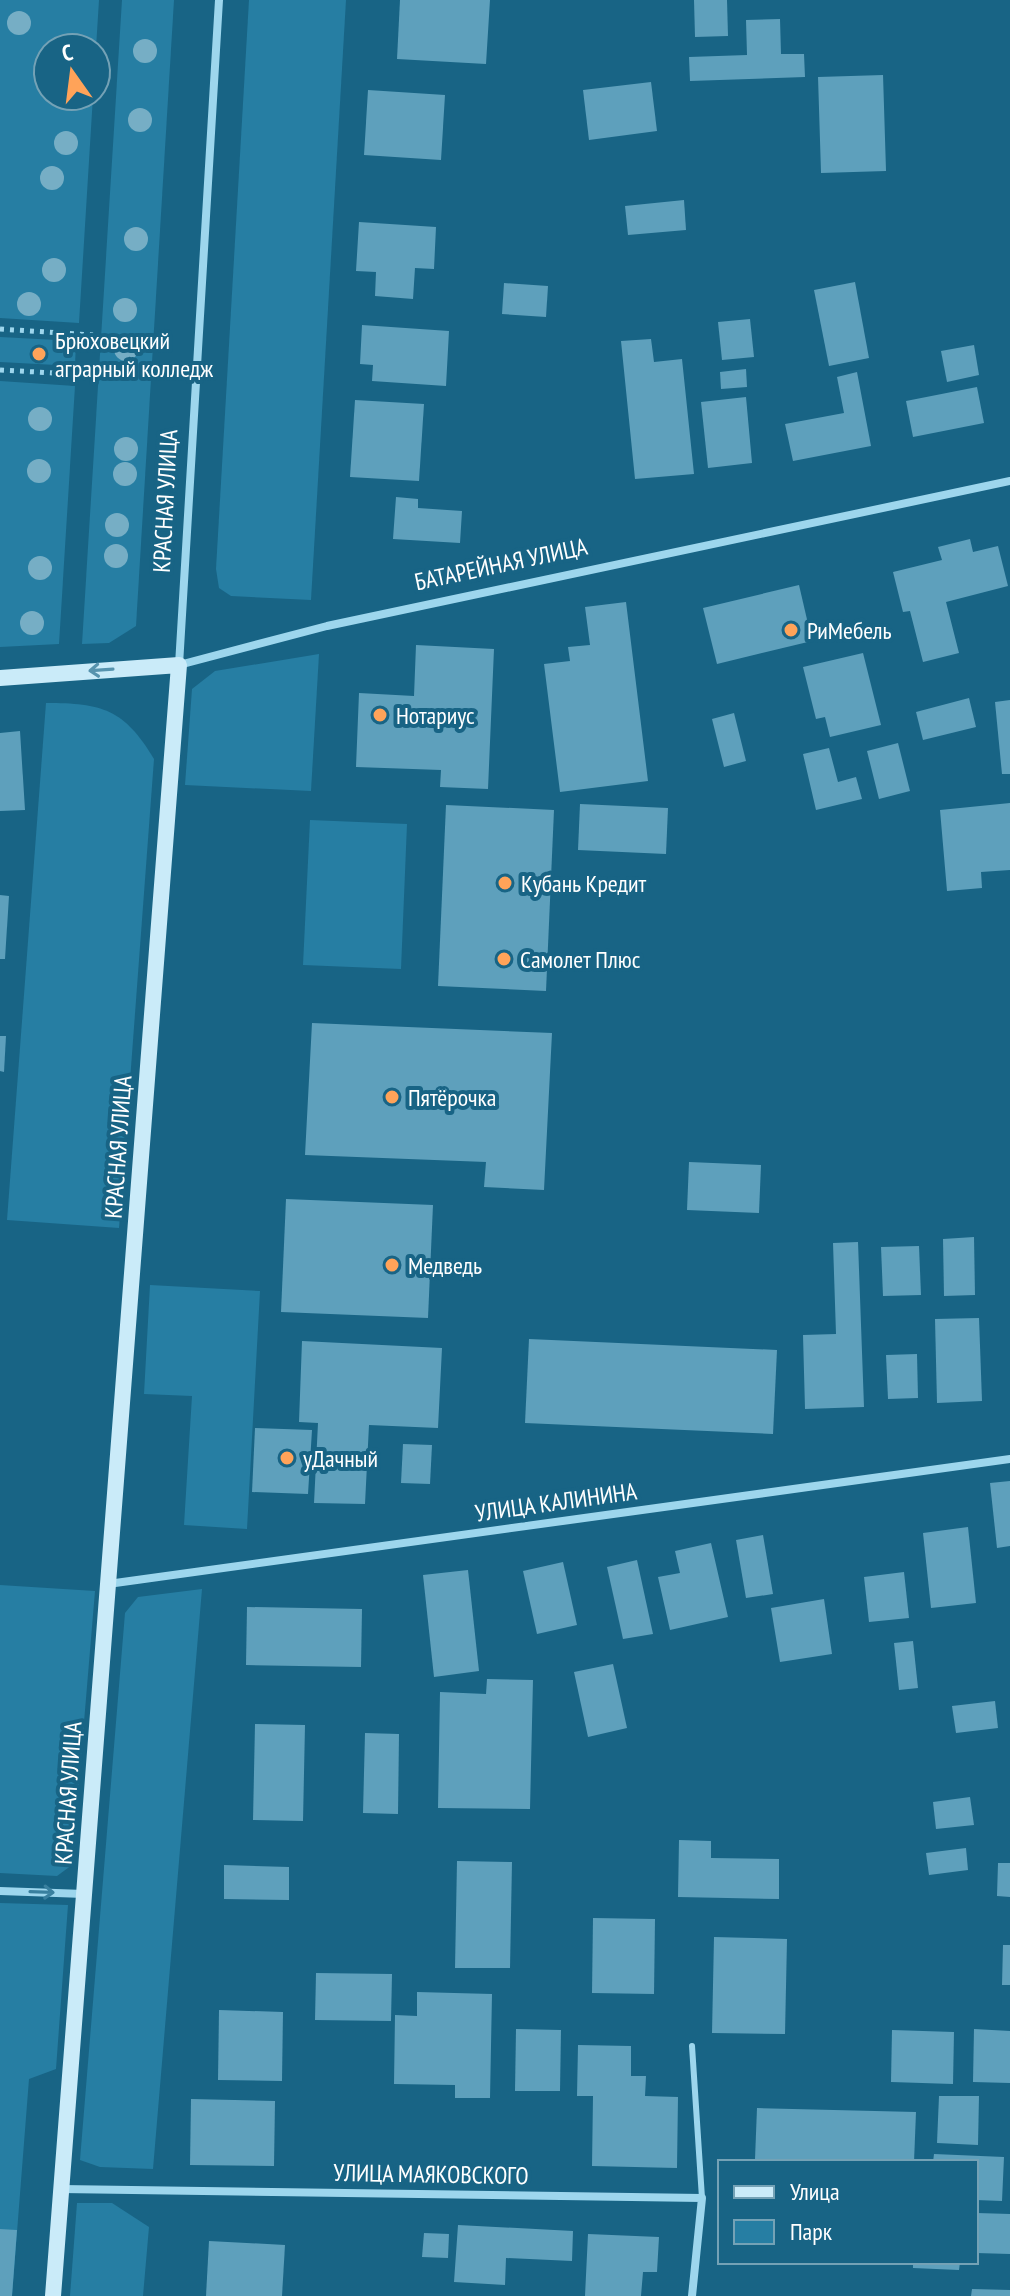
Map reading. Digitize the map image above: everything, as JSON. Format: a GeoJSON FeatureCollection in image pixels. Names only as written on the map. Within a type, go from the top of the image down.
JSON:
{"type":"FeatureCollection","features":[{"type":"Feature","properties":{"kind":"street","name":"КРАСНАЯ УЛИЦА"},"geometry":{"type":"LineString","coordinates":[[53,2296],[179,665],[219,0]]}},
{"type":"Feature","properties":{"kind":"street","name":"БАТАРЕЙНАЯ УЛИЦА"},"geometry":{"type":"LineString","coordinates":[[0,678],[179,665],[343,622],[1010,481]]}},
{"type":"Feature","properties":{"kind":"street","name":"УЛИЦА КАЛИНИНА"},"geometry":{"type":"LineString","coordinates":[[108,1584],[1010,1459]]}},
{"type":"Feature","properties":{"kind":"street"},"geometry":{"type":"LineString","coordinates":[[0,1891],[84,1894]]}},
{"type":"Feature","properties":{"kind":"street","name":"УЛИЦА МАЯКОВСКОГО"},"geometry":{"type":"LineString","coordinates":[[61,2189],[702,2198]]}},
{"type":"Feature","properties":{"kind":"street"},"geometry":{"type":"LineString","coordinates":[[692,2296],[702,2198]]}},
{"type":"Feature","properties":{"kind":"lane"},"geometry":{"type":"LineString","coordinates":[[692,2046],[702,2198]]}},
{"type":"Feature","properties":{"kind":"path"},"geometry":{"type":"LineString","coordinates":[[0,329],[93,335]]}},
{"type":"Feature","properties":{"kind":"path"},"geometry":{"type":"LineString","coordinates":[[0,370],[91,375]]}},
{"type":"Feature","properties":{"kind":"green space"},"geometry":{"type":"Polygon","coordinates":[[[0,0],[99,0],[97,32],[32,32],[32,112],[92,112],[79,323],[0,318],[0,0]]]}},
{"type":"Feature","properties":{"kind":"green space"},"geometry":{"type":"Polygon","coordinates":[[[122,0],[174,0],[136,626],[109,643],[82,644],[122,0]]]}},
{"type":"Feature","properties":{"kind":"green space"},"geometry":{"type":"Polygon","coordinates":[[[249,0],[346,0],[311,600],[231,596],[219,588],[216,569],[249,0]]]}},
{"type":"Feature","properties":{"kind":"green space"},"geometry":{"type":"Polygon","coordinates":[[[0,337],[76,341],[75,366],[0,362],[0,337]]]}},
{"type":"Feature","properties":{"kind":"green space"},"geometry":{"type":"Polygon","coordinates":[[[0,381],[75,386],[59,644],[0,647],[0,381]]]}},
{"type":"Feature","properties":{"kind":"green space"},"geometry":{"type":"Polygon","coordinates":[[[319,654],[311,791],[185,785],[192,689],[215,671],[319,654]]]}},
{"type":"Feature","properties":{"kind":"green space"},"geometry":{"type":"Polygon","coordinates":[[[46,703],[82,705],[110,712],[132,729],[154,759],[119,1228],[7,1220],[46,703]]]}},
{"type":"Feature","properties":{"kind":"green space"},"geometry":{"type":"Polygon","coordinates":[[[310,820],[407,824],[401,969],[303,965],[310,820]]]}},
{"type":"Feature","properties":{"kind":"green space"},"geometry":{"type":"Polygon","coordinates":[[[150,1285],[260,1291],[247,1529],[184,1525],[192,1396],[144,1394],[150,1285]]]}},
{"type":"Feature","properties":{"kind":"green space"},"geometry":{"type":"Polygon","coordinates":[[[0,1585],[95,1591],[72,1865],[57,1876],[0,1873],[0,1585]]]}},
{"type":"Feature","properties":{"kind":"green space"},"geometry":{"type":"Polygon","coordinates":[[[202,1589],[153,2169],[100,2167],[80,2160],[125,1613],[138,1597],[202,1589]]]}},
{"type":"Feature","properties":{"kind":"green space"},"geometry":{"type":"Polygon","coordinates":[[[0,1903],[68,1905],[56,2069],[29,2079],[12,2296],[0,2296],[0,1903]]]}},
{"type":"Feature","properties":{"kind":"green space"},"geometry":{"type":"Polygon","coordinates":[[[77,2203],[112,2203],[149,2227],[143,2296],[70,2296],[77,2203]]]}},
{"type":"Feature","properties":{"kind":"building"},"geometry":{"type":"Polygon","coordinates":[[[400,0],[490,0],[486,64],[397,59],[400,0]]]}},
{"type":"Feature","properties":{"kind":"building"},"geometry":{"type":"Polygon","coordinates":[[[694,0],[727,0],[728,36],[695,37],[694,0]]]}},
{"type":"Feature","properties":{"kind":"building"},"geometry":{"type":"Polygon","coordinates":[[[780,19],[781,54],[804,54],[805,77],[690,81],[689,57],[747,55],[746,20],[780,19]]]}},
{"type":"Feature","properties":{"kind":"building"},"geometry":{"type":"Polygon","coordinates":[[[883,75],[886,171],[821,173],[818,77],[883,75]]]}},
{"type":"Feature","properties":{"kind":"building"},"geometry":{"type":"Polygon","coordinates":[[[651,82],[657,131],[589,140],[583,90],[651,82]]]}},
{"type":"Feature","properties":{"kind":"building"},"geometry":{"type":"Polygon","coordinates":[[[368,90],[445,95],[441,160],[364,155],[368,90]]]}},
{"type":"Feature","properties":{"kind":"building"},"geometry":{"type":"Polygon","coordinates":[[[684,200],[686,230],[628,235],[625,206],[684,200]]]}},
{"type":"Feature","properties":{"kind":"building"},"geometry":{"type":"Polygon","coordinates":[[[359,222],[436,227],[434,269],[415,268],[413,299],[375,296],[376,272],[356,271],[359,222]]]}},
{"type":"Feature","properties":{"kind":"building"},"geometry":{"type":"Polygon","coordinates":[[[855,282],[869,358],[829,366],[814,290],[855,282]]]}},
{"type":"Feature","properties":{"kind":"building"},"geometry":{"type":"Polygon","coordinates":[[[504,283],[548,286],[546,317],[502,314],[504,283]]]}},
{"type":"Feature","properties":{"kind":"building"},"geometry":{"type":"Polygon","coordinates":[[[750,319],[754,357],[722,360],[718,322],[750,319]]]}},
{"type":"Feature","properties":{"kind":"building"},"geometry":{"type":"Polygon","coordinates":[[[362,325],[449,331],[446,386],[372,381],[373,365],[360,364],[362,325]]]}},
{"type":"Feature","properties":{"kind":"building"},"geometry":{"type":"Polygon","coordinates":[[[651,339],[654,362],[682,359],[694,474],[635,479],[621,341],[651,339]]]}},
{"type":"Feature","properties":{"kind":"building"},"geometry":{"type":"Polygon","coordinates":[[[974,345],[979,375],[947,382],[941,351],[974,345]]]}},
{"type":"Feature","properties":{"kind":"building"},"geometry":{"type":"Polygon","coordinates":[[[746,369],[747,387],[721,389],[720,372],[746,369]]]}},
{"type":"Feature","properties":{"kind":"building"},"geometry":{"type":"Polygon","coordinates":[[[857,372],[871,446],[793,461],[785,424],[844,413],[837,377],[857,372]]]}},
{"type":"Feature","properties":{"kind":"building"},"geometry":{"type":"Polygon","coordinates":[[[977,387],[984,423],[913,437],[906,401],[977,387]]]}},
{"type":"Feature","properties":{"kind":"building"},"geometry":{"type":"Polygon","coordinates":[[[746,397],[752,463],[708,468],[701,402],[746,397]]]}},
{"type":"Feature","properties":{"kind":"building"},"geometry":{"type":"Polygon","coordinates":[[[355,400],[424,404],[419,481],[350,477],[355,400]]]}},
{"type":"Feature","properties":{"kind":"building"},"geometry":{"type":"Polygon","coordinates":[[[396,497],[418,499],[418,508],[462,511],[460,543],[393,539],[396,497]]]}},
{"type":"Feature","properties":{"kind":"building"},"geometry":{"type":"Polygon","coordinates":[[[970,539],[973,552],[998,546],[1008,586],[946,602],[959,653],[923,662],[910,611],[903,612],[893,572],[942,560],[938,547],[970,539]]]}},
{"type":"Feature","properties":{"kind":"building"},"geometry":{"type":"Polygon","coordinates":[[[799,585],[812,641],[717,664],[703,608],[799,585]]]}},
{"type":"Feature","properties":{"kind":"building"},"geometry":{"type":"Polygon","coordinates":[[[626,602],[648,781],[560,792],[544,664],[570,661],[568,647],[590,645],[585,607],[626,602]]]}},
{"type":"Feature","properties":{"kind":"building"},"geometry":{"type":"Polygon","coordinates":[[[416,645],[494,649],[488,789],[440,787],[441,770],[356,767],[359,693],[414,696],[416,645]]]}},
{"type":"Feature","properties":{"kind":"building"},"geometry":{"type":"Polygon","coordinates":[[[863,653],[881,725],[830,737],[825,717],[816,719],[803,667],[863,653]]]}},
{"type":"Feature","properties":{"kind":"building"},"geometry":{"type":"Polygon","coordinates":[[[969,698],[976,727],[923,740],[916,712],[969,698]]]}},
{"type":"Feature","properties":{"kind":"building"},"geometry":{"type":"Polygon","coordinates":[[[1010,700],[1010,774],[1002,774],[995,702],[1010,700]]]}},
{"type":"Feature","properties":{"kind":"building"},"geometry":{"type":"Polygon","coordinates":[[[734,713],[746,761],[724,767],[712,719],[734,713]]]}},
{"type":"Feature","properties":{"kind":"building"},"geometry":{"type":"Polygon","coordinates":[[[20,731],[25,810],[0,811],[0,733],[20,731]]]}},
{"type":"Feature","properties":{"kind":"building"},"geometry":{"type":"Polygon","coordinates":[[[898,743],[910,791],[879,799],[867,751],[898,743]]]}},
{"type":"Feature","properties":{"kind":"building"},"geometry":{"type":"Polygon","coordinates":[[[829,748],[838,782],[856,777],[862,799],[816,810],[803,754],[829,748]]]}},
{"type":"Feature","properties":{"kind":"building"},"geometry":{"type":"Polygon","coordinates":[[[1010,803],[1010,870],[981,872],[982,888],[947,891],[940,810],[1010,803]]]}},
{"type":"Feature","properties":{"kind":"building"},"geometry":{"type":"Polygon","coordinates":[[[580,804],[668,808],[666,854],[578,850],[580,804]]]}},
{"type":"Feature","properties":{"kind":"building"},"geometry":{"type":"Polygon","coordinates":[[[446,805],[554,810],[546,991],[438,986],[446,805]]]}},
{"type":"Feature","properties":{"kind":"building"},"geometry":{"type":"Polygon","coordinates":[[[0,895],[9,896],[5,959],[0,959],[0,895]]]}},
{"type":"Feature","properties":{"kind":"building"},"geometry":{"type":"Polygon","coordinates":[[[312,1023],[552,1033],[544,1190],[484,1187],[486,1162],[305,1155],[312,1023]]]}},
{"type":"Feature","properties":{"kind":"building"},"geometry":{"type":"Polygon","coordinates":[[[0,1036],[6,1036],[4,1072],[0,1071],[0,1036]]]}},
{"type":"Feature","properties":{"kind":"building"},"geometry":{"type":"Polygon","coordinates":[[[689,1162],[761,1165],[759,1213],[687,1210],[689,1162]]]}},
{"type":"Feature","properties":{"kind":"building"},"geometry":{"type":"Polygon","coordinates":[[[286,1199],[433,1205],[428,1318],[281,1312],[286,1199]]]}},
{"type":"Feature","properties":{"kind":"building"},"geometry":{"type":"Polygon","coordinates":[[[974,1237],[975,1295],[944,1296],[943,1239],[974,1237]]]}},
{"type":"Feature","properties":{"kind":"building"},"geometry":{"type":"Polygon","coordinates":[[[858,1242],[864,1407],[805,1409],[803,1335],[836,1334],[833,1243],[858,1242]]]}},
{"type":"Feature","properties":{"kind":"building"},"geometry":{"type":"Polygon","coordinates":[[[919,1246],[921,1295],[883,1296],[881,1247],[919,1246]]]}},
{"type":"Feature","properties":{"kind":"building"},"geometry":{"type":"Polygon","coordinates":[[[979,1318],[982,1401],[937,1403],[935,1319],[979,1318]]]}},
{"type":"Feature","properties":{"kind":"building"},"geometry":{"type":"Polygon","coordinates":[[[529,1339],[777,1350],[773,1434],[525,1423],[529,1339]]]}},
{"type":"Feature","properties":{"kind":"building"},"geometry":{"type":"Polygon","coordinates":[[[302,1341],[442,1348],[438,1428],[369,1425],[365,1504],[314,1503],[318,1423],[299,1422],[302,1341]]]}},
{"type":"Feature","properties":{"kind":"building"},"geometry":{"type":"Polygon","coordinates":[[[917,1354],[918,1398],[888,1399],[886,1355],[917,1354]]]}},
{"type":"Feature","properties":{"kind":"building"},"geometry":{"type":"Polygon","coordinates":[[[255,1428],[312,1430],[308,1494],[252,1492],[255,1428]]]}},
{"type":"Feature","properties":{"kind":"building"},"geometry":{"type":"Polygon","coordinates":[[[403,1444],[432,1445],[430,1484],[401,1483],[403,1444]]]}},
{"type":"Feature","properties":{"kind":"building"},"geometry":{"type":"Polygon","coordinates":[[[1010,1481],[1010,1546],[997,1548],[990,1483],[1010,1481]]]}},
{"type":"Feature","properties":{"kind":"building"},"geometry":{"type":"Polygon","coordinates":[[[968,1527],[976,1603],[931,1608],[923,1533],[968,1527]]]}},
{"type":"Feature","properties":{"kind":"building"},"geometry":{"type":"Polygon","coordinates":[[[763,1535],[773,1594],[746,1598],[736,1540],[763,1535]]]}},
{"type":"Feature","properties":{"kind":"building"},"geometry":{"type":"Polygon","coordinates":[[[711,1543],[728,1617],[670,1630],[658,1577],[680,1573],[675,1551],[711,1543]]]}},
{"type":"Feature","properties":{"kind":"building"},"geometry":{"type":"Polygon","coordinates":[[[637,1560],[653,1634],[623,1639],[607,1567],[637,1560]]]}},
{"type":"Feature","properties":{"kind":"building"},"geometry":{"type":"Polygon","coordinates":[[[563,1562],[577,1625],[537,1634],[523,1571],[563,1562]]]}},
{"type":"Feature","properties":{"kind":"building"},"geometry":{"type":"Polygon","coordinates":[[[468,1570],[479,1671],[434,1677],[423,1575],[468,1570]]]}},
{"type":"Feature","properties":{"kind":"building"},"geometry":{"type":"Polygon","coordinates":[[[904,1572],[909,1618],[869,1622],[864,1577],[904,1572]]]}},
{"type":"Feature","properties":{"kind":"building"},"geometry":{"type":"Polygon","coordinates":[[[824,1599],[832,1654],[780,1662],[771,1608],[824,1599]]]}},
{"type":"Feature","properties":{"kind":"building"},"geometry":{"type":"Polygon","coordinates":[[[247,1607],[362,1609],[361,1667],[246,1665],[247,1607]]]}},
{"type":"Feature","properties":{"kind":"building"},"geometry":{"type":"Polygon","coordinates":[[[913,1641],[918,1688],[899,1690],[894,1643],[913,1641]]]}},
{"type":"Feature","properties":{"kind":"building"},"geometry":{"type":"Polygon","coordinates":[[[613,1664],[627,1728],[588,1737],[574,1672],[613,1664]]]}},
{"type":"Feature","properties":{"kind":"building"},"geometry":{"type":"Polygon","coordinates":[[[487,1679],[533,1680],[530,1809],[438,1808],[440,1692],[486,1694],[487,1679]]]}},
{"type":"Feature","properties":{"kind":"building"},"geometry":{"type":"Polygon","coordinates":[[[995,1701],[998,1728],[956,1733],[952,1706],[995,1701]]]}},
{"type":"Feature","properties":{"kind":"building"},"geometry":{"type":"Polygon","coordinates":[[[255,1724],[305,1725],[303,1821],[253,1820],[255,1724]]]}},
{"type":"Feature","properties":{"kind":"building"},"geometry":{"type":"Polygon","coordinates":[[[365,1733],[399,1734],[398,1814],[363,1813],[365,1733]]]}},
{"type":"Feature","properties":{"kind":"building"},"geometry":{"type":"Polygon","coordinates":[[[970,1797],[974,1825],[936,1829],[933,1802],[970,1797]]]}},
{"type":"Feature","properties":{"kind":"building"},"geometry":{"type":"Polygon","coordinates":[[[679,1840],[711,1841],[711,1858],[779,1859],[779,1899],[678,1897],[679,1840]]]}},
{"type":"Feature","properties":{"kind":"building"},"geometry":{"type":"Polygon","coordinates":[[[966,1848],[968,1870],[929,1875],[926,1853],[966,1848]]]}},
{"type":"Feature","properties":{"kind":"building"},"geometry":{"type":"Polygon","coordinates":[[[457,1861],[512,1862],[510,1968],[455,1968],[457,1861]]]}},
{"type":"Feature","properties":{"kind":"building"},"geometry":{"type":"Polygon","coordinates":[[[998,1863],[1010,1863],[1010,1897],[997,1896],[998,1863]]]}},
{"type":"Feature","properties":{"kind":"building"},"geometry":{"type":"Polygon","coordinates":[[[224,1865],[289,1867],[289,1900],[224,1899],[224,1865]]]}},
{"type":"Feature","properties":{"kind":"building"},"geometry":{"type":"Polygon","coordinates":[[[593,1918],[655,1919],[654,1994],[592,1993],[593,1918]]]}},
{"type":"Feature","properties":{"kind":"building"},"geometry":{"type":"Polygon","coordinates":[[[714,1937],[787,1939],[785,2034],[712,2033],[714,1937]]]}},
{"type":"Feature","properties":{"kind":"building"},"geometry":{"type":"Polygon","coordinates":[[[1003,1945],[1010,1945],[1010,1985],[1002,1985],[1003,1945]]]}},
{"type":"Feature","properties":{"kind":"building"},"geometry":{"type":"Polygon","coordinates":[[[316,1973],[392,1974],[391,2021],[315,2020],[316,1973]]]}},
{"type":"Feature","properties":{"kind":"building"},"geometry":{"type":"Polygon","coordinates":[[[417,1992],[492,1994],[490,2098],[455,2098],[455,2085],[394,2084],[395,2015],[417,2016],[417,1992]]]}},
{"type":"Feature","properties":{"kind":"building"},"geometry":{"type":"Polygon","coordinates":[[[219,2010],[283,2012],[282,2081],[218,2080],[219,2010]]]}},
{"type":"Feature","properties":{"kind":"building"},"geometry":{"type":"Polygon","coordinates":[[[516,2029],[561,2030],[560,2091],[515,2091],[516,2029]]]}},
{"type":"Feature","properties":{"kind":"building"},"geometry":{"type":"Polygon","coordinates":[[[974,2029],[1010,2031],[1010,2083],[973,2082],[974,2029]]]}},
{"type":"Feature","properties":{"kind":"building"},"geometry":{"type":"Polygon","coordinates":[[[892,2030],[954,2032],[953,2084],[891,2082],[892,2030]]]}},
{"type":"Feature","properties":{"kind":"building"},"geometry":{"type":"Polygon","coordinates":[[[578,2045],[631,2046],[631,2076],[646,2076],[645,2096],[678,2097],[677,2168],[592,2166],[593,2096],[577,2096],[578,2045]]]}},
{"type":"Feature","properties":{"kind":"building"},"geometry":{"type":"Polygon","coordinates":[[[939,2096],[979,2096],[978,2145],[937,2143],[939,2096]]]}},
{"type":"Feature","properties":{"kind":"building"},"geometry":{"type":"Polygon","coordinates":[[[191,2099],[275,2101],[274,2166],[190,2165],[191,2099]]]}},
{"type":"Feature","properties":{"kind":"building"},"geometry":{"type":"Polygon","coordinates":[[[757,2108],[916,2112],[914,2160],[755,2159],[757,2108]]]}},
{"type":"Feature","properties":{"kind":"building"},"geometry":{"type":"Polygon","coordinates":[[[934,2154],[1004,2157],[1002,2201],[978,2200],[978,2160],[933,2160],[934,2154]]]}},
{"type":"Feature","properties":{"kind":"building"},"geometry":{"type":"Polygon","coordinates":[[[978,2213],[1010,2214],[1010,2254],[978,2253],[978,2213]]]}},
{"type":"Feature","properties":{"kind":"building"},"geometry":{"type":"Polygon","coordinates":[[[458,2225],[573,2231],[572,2261],[506,2258],[505,2285],[454,2282],[458,2225]]]}},
{"type":"Feature","properties":{"kind":"building"},"geometry":{"type":"Polygon","coordinates":[[[0,2229],[17,2230],[12,2296],[0,2296],[0,2229]]]}},
{"type":"Feature","properties":{"kind":"building"},"geometry":{"type":"Polygon","coordinates":[[[424,2233],[449,2234],[448,2258],[422,2257],[424,2233]]]}},
{"type":"Feature","properties":{"kind":"building"},"geometry":{"type":"Polygon","coordinates":[[[588,2234],[659,2237],[657,2272],[643,2272],[641,2296],[585,2296],[588,2234]]]}},
{"type":"Feature","properties":{"kind":"building"},"geometry":{"type":"Polygon","coordinates":[[[209,2241],[285,2245],[282,2296],[206,2296],[209,2241]]]}},
{"type":"Feature","properties":{"kind":"building"},"geometry":{"type":"Polygon","coordinates":[[[913,2264],[960,2264],[959,2270],[913,2268],[913,2264]]]}},
{"type":"Feature","properties":{"kind":"building"},"geometry":{"type":"Polygon","coordinates":[[[972,2289],[1010,2290],[1010,2296],[971,2296],[972,2289]]]}},
{"type":"Feature","properties":{"kind":"place","name":"Брюховецкий аграрный колледж"},"geometry":{"type":"Point","coordinates":[39,354]}},
{"type":"Feature","properties":{"kind":"place","name":"РиМебель"},"geometry":{"type":"Point","coordinates":[791,630]}},
{"type":"Feature","properties":{"kind":"place","name":"Нотариус"},"geometry":{"type":"Point","coordinates":[380,715]}},
{"type":"Feature","properties":{"kind":"place","name":"Кубань Кредит"},"geometry":{"type":"Point","coordinates":[505,883]}},
{"type":"Feature","properties":{"kind":"place","name":"Самолет Плюс"},"geometry":{"type":"Point","coordinates":[504,959]}},
{"type":"Feature","properties":{"kind":"place","name":"Пятёрочка"},"geometry":{"type":"Point","coordinates":[392,1097]}},
{"type":"Feature","properties":{"kind":"place","name":"Медведь"},"geometry":{"type":"Point","coordinates":[392,1265]}},
{"type":"Feature","properties":{"kind":"place","name":"уДачный"},"geometry":{"type":"Point","coordinates":[287,1458]}}]}
